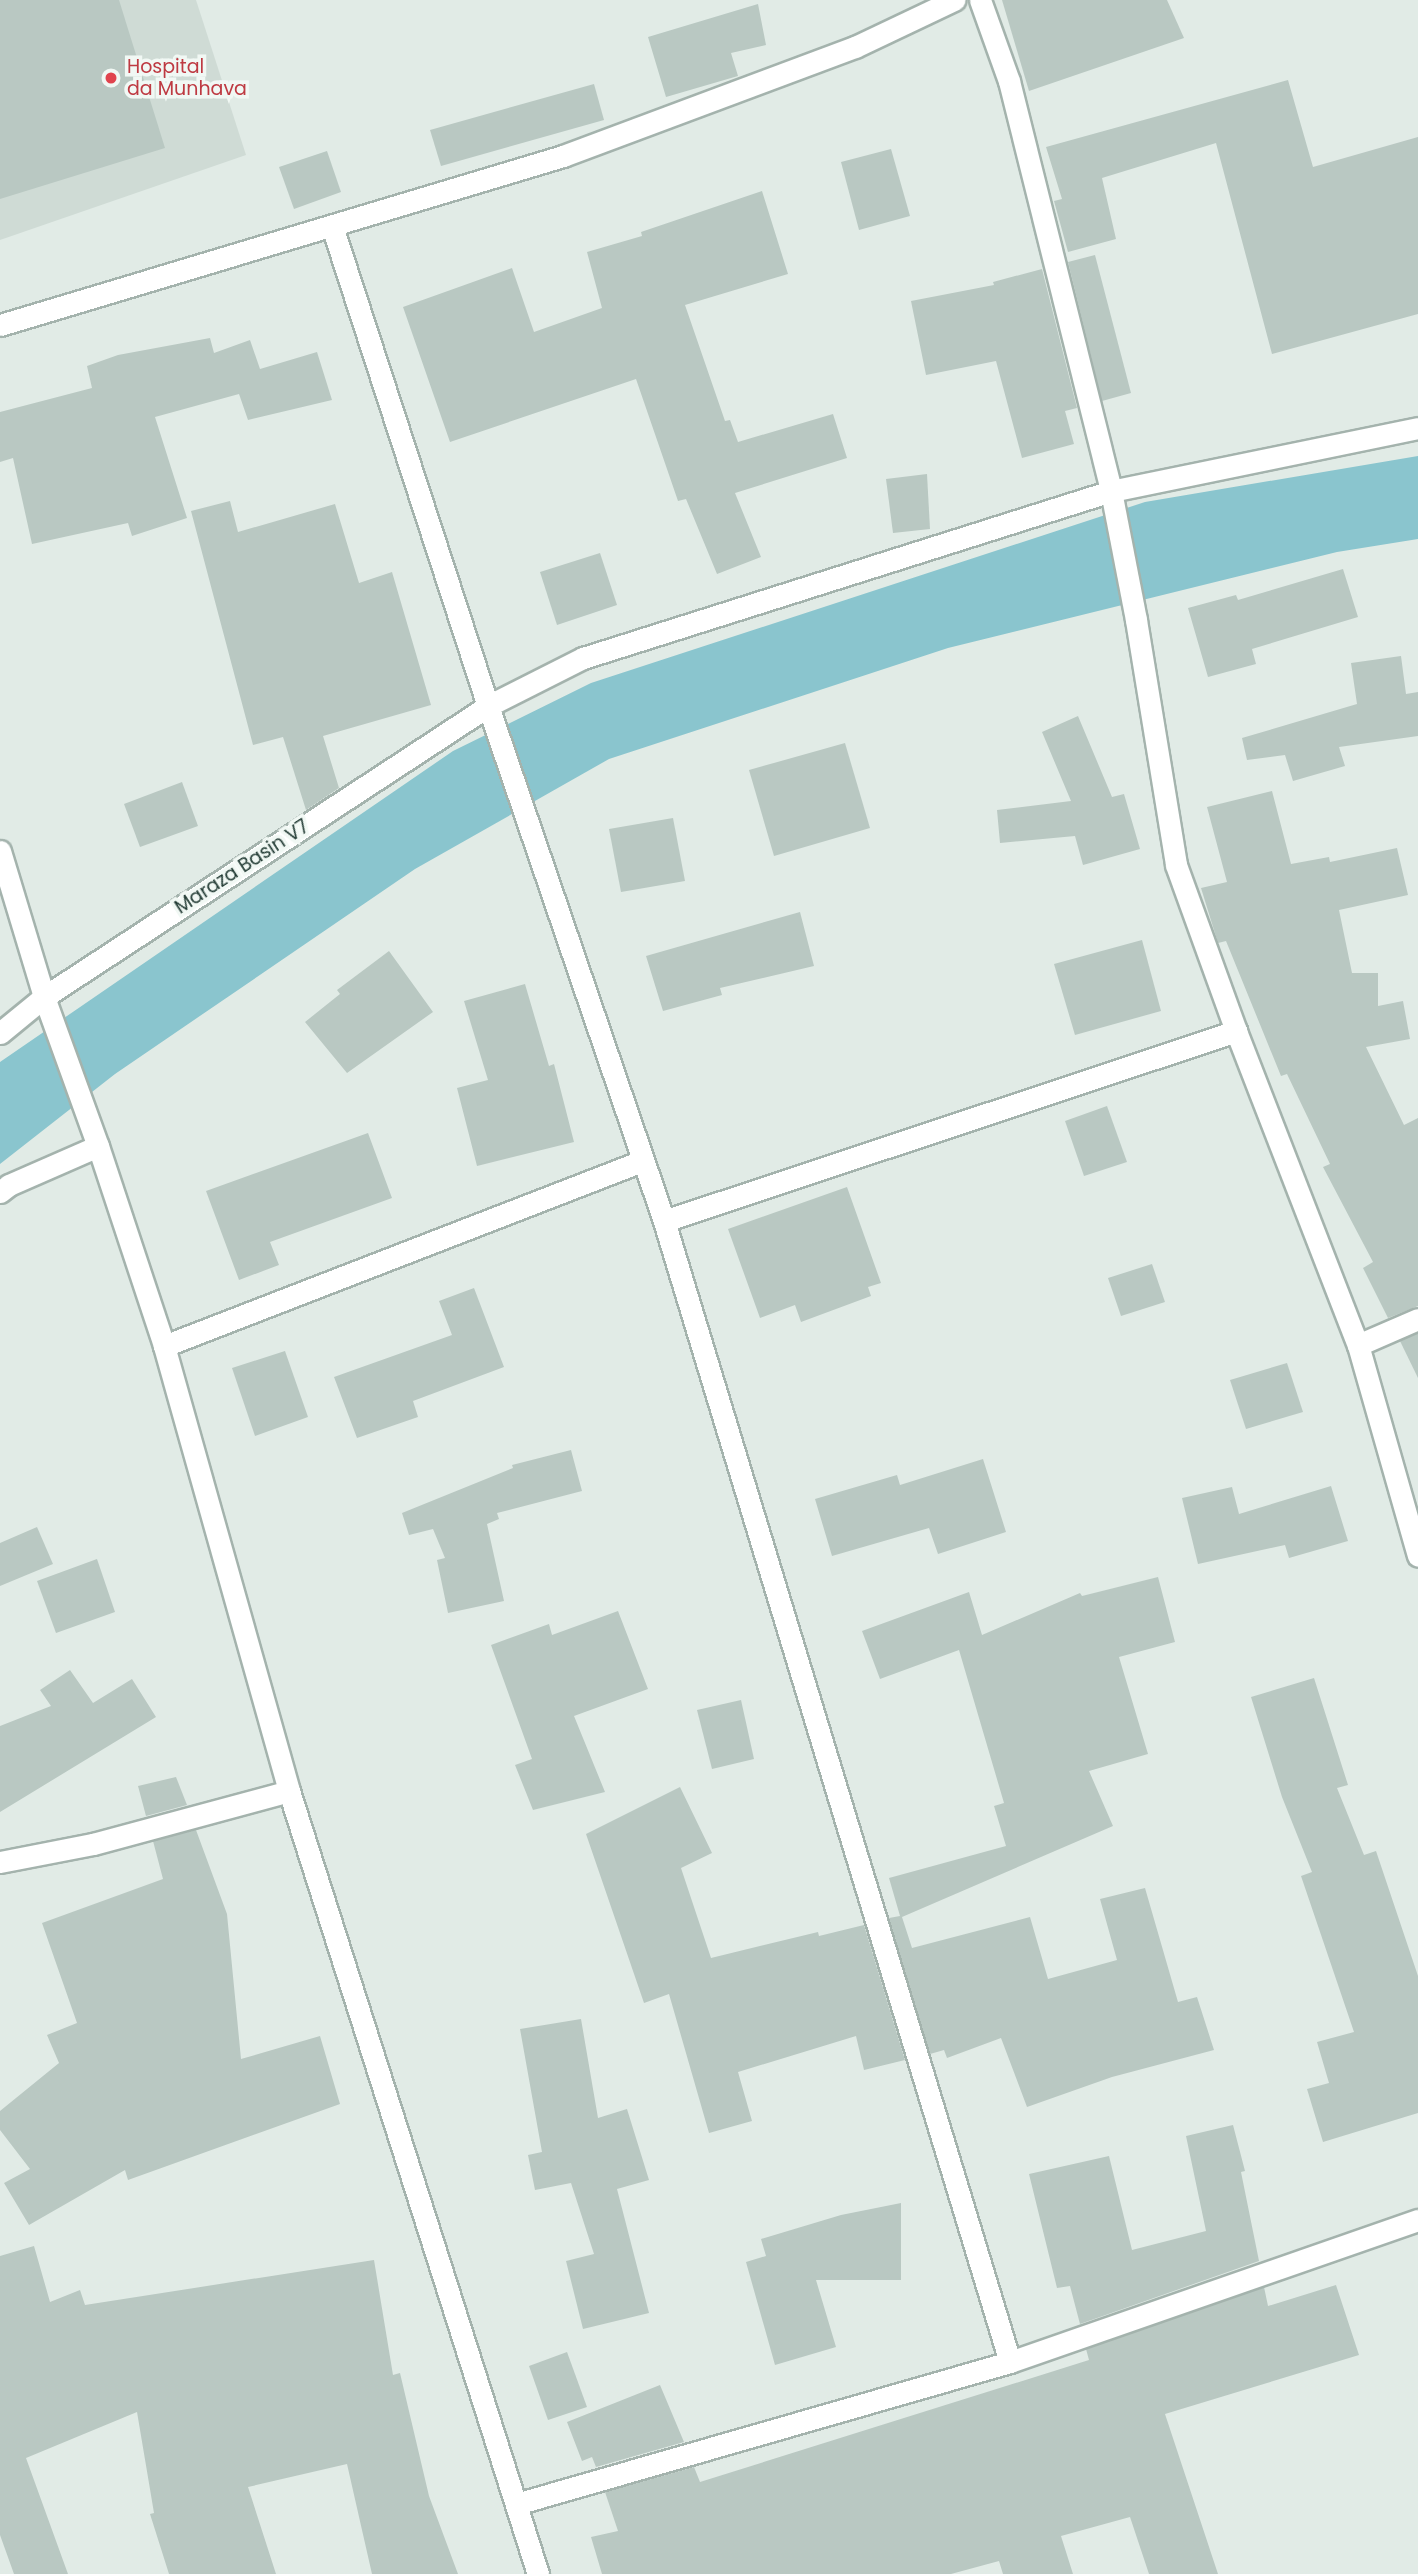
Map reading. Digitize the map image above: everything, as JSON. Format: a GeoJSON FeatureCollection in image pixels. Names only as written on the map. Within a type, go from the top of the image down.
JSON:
{"type":"FeatureCollection","features":[{"type":"Feature","properties":{"kind":"street"},"geometry":{"type":"LineString","coordinates":[[0,325],[563,156],[855,47],[954,0]]}},
{"type":"Feature","properties":{"kind":"street"},"geometry":{"type":"LineString","coordinates":[[980,0],[1009,81],[1111,491],[1136,620],[1176,865],[1236,1031],[1357,1345],[1418,1556]]}},
{"type":"Feature","properties":{"kind":"street"},"geometry":{"type":"LineString","coordinates":[[332,226],[488,706],[664,1221],[1010,2361]]}},
{"type":"Feature","properties":{"kind":"street","name":"Maraza Basin V7"},"geometry":{"type":"LineString","coordinates":[[0,1033],[44,997],[488,706],[583,658],[1111,491],[1418,428]]}},
{"type":"Feature","properties":{"kind":"street"},"geometry":{"type":"LineString","coordinates":[[0,851],[44,997],[98,1146],[164,1346],[289,1791],[538,2574]]}},
{"type":"Feature","properties":{"kind":"street"},"geometry":{"type":"LineString","coordinates":[[664,1221],[1236,1031]]}},
{"type":"Feature","properties":{"kind":"street"},"geometry":{"type":"LineString","coordinates":[[0,1192],[9,1185],[98,1146]]}},
{"type":"Feature","properties":{"kind":"street"},"geometry":{"type":"LineString","coordinates":[[164,1346],[642,1161]]}},
{"type":"Feature","properties":{"kind":"street"},"geometry":{"type":"LineString","coordinates":[[1357,1345],[1418,1319]]}},
{"type":"Feature","properties":{"kind":"street"},"geometry":{"type":"LineString","coordinates":[[0,1863],[93,1844],[289,1791]]}},
{"type":"Feature","properties":{"kind":"street"},"geometry":{"type":"LineString","coordinates":[[516,2504],[1010,2361],[1418,2220]]}},
{"type":"Feature","properties":{"kind":"shaded area","name":"Hospital da Munhava"},"geometry":{"type":"Polygon","coordinates":[[[0,0],[196,0],[246,155],[0,240],[0,0]]]}},
{"type":"Feature","properties":{"kind":"water"},"geometry":{"type":"Polygon","coordinates":[[[1418,456],[1418,539],[1337,552],[948,648],[609,759],[415,869],[115,1074],[0,1164],[0,1062],[453,751],[591,683],[1145,502],[1418,456]]]}},
{"type":"Feature","properties":{"kind":"building"},"geometry":{"type":"Polygon","coordinates":[[[0,0],[119,0],[165,148],[0,199],[0,0]]]}},
{"type":"Feature","properties":{"kind":"building"},"geometry":{"type":"Polygon","coordinates":[[[1002,0],[1167,0],[1184,38],[1029,91],[1002,0]]]}},
{"type":"Feature","properties":{"kind":"building"},"geometry":{"type":"Polygon","coordinates":[[[758,4],[766,45],[731,53],[738,76],[666,97],[648,37],[758,4]]]}},
{"type":"Feature","properties":{"kind":"building"},"geometry":{"type":"Polygon","coordinates":[[[1288,80],[1313,167],[1418,137],[1418,314],[1272,354],[1216,143],[1102,178],[1116,239],[1068,252],[1054,201],[1062,199],[1046,147],[1288,80]]]}},
{"type":"Feature","properties":{"kind":"building"},"geometry":{"type":"Polygon","coordinates":[[[594,84],[604,120],[441,166],[430,130],[594,84]]]}},
{"type":"Feature","properties":{"kind":"building"},"geometry":{"type":"Polygon","coordinates":[[[891,149],[910,216],[859,230],[841,162],[891,149]]]}},
{"type":"Feature","properties":{"kind":"building"},"geometry":{"type":"Polygon","coordinates":[[[327,151],[341,192],[294,209],[279,167],[327,151]]]}},
{"type":"Feature","properties":{"kind":"building"},"geometry":{"type":"Polygon","coordinates":[[[762,191],[788,274],[685,305],[725,421],[730,420],[738,442],[833,414],[847,458],[735,493],[761,557],[717,574],[686,499],[678,501],[636,379],[450,442],[403,307],[512,268],[534,332],[602,308],[587,252],[642,236],[641,232],[762,191]]]}},
{"type":"Feature","properties":{"kind":"building"},"geometry":{"type":"Polygon","coordinates":[[[1095,255],[1131,393],[1102,401],[1068,262],[1095,255]]]}},
{"type":"Feature","properties":{"kind":"building"},"geometry":{"type":"Polygon","coordinates":[[[1042,269],[1077,408],[1065,411],[1074,444],[1022,458],[996,361],[926,375],[911,301],[994,285],[993,282],[1042,269]]]}},
{"type":"Feature","properties":{"kind":"building"},"geometry":{"type":"Polygon","coordinates":[[[210,338],[214,353],[250,340],[260,369],[317,352],[332,400],[248,420],[239,394],[155,417],[187,518],[132,536],[128,523],[32,544],[13,458],[0,462],[0,412],[92,388],[87,366],[118,355],[210,338]]]}},
{"type":"Feature","properties":{"kind":"building"},"geometry":{"type":"Polygon","coordinates":[[[927,474],[930,529],[893,533],[886,479],[927,474]]]}},
{"type":"Feature","properties":{"kind":"building"},"geometry":{"type":"Polygon","coordinates":[[[230,501],[238,532],[335,504],[359,583],[392,572],[431,705],[323,736],[339,788],[306,810],[283,737],[253,745],[191,511],[230,501]]]}},
{"type":"Feature","properties":{"kind":"building"},"geometry":{"type":"Polygon","coordinates":[[[600,553],[617,605],[557,625],[540,572],[600,553]]]}},
{"type":"Feature","properties":{"kind":"building"},"geometry":{"type":"Polygon","coordinates":[[[1343,569],[1358,617],[1252,649],[1256,664],[1208,677],[1188,608],[1236,595],[1238,600],[1343,569]]]}},
{"type":"Feature","properties":{"kind":"building"},"geometry":{"type":"Polygon","coordinates":[[[1401,656],[1406,694],[1418,692],[1418,736],[1339,747],[1345,766],[1293,781],[1285,755],[1247,760],[1242,738],[1357,704],[1351,663],[1401,656]]]}},
{"type":"Feature","properties":{"kind":"building"},"geometry":{"type":"Polygon","coordinates":[[[1078,716],[1112,797],[1124,794],[1140,849],[1083,865],[1075,836],[1000,843],[997,810],[1071,801],[1042,732],[1078,716]]]}},
{"type":"Feature","properties":{"kind":"building"},"geometry":{"type":"Polygon","coordinates":[[[845,743],[870,828],[774,856],[749,770],[845,743]]]}},
{"type":"Feature","properties":{"kind":"building"},"geometry":{"type":"Polygon","coordinates":[[[182,782],[198,826],[140,847],[124,804],[182,782]]]}},
{"type":"Feature","properties":{"kind":"building"},"geometry":{"type":"Polygon","coordinates":[[[1272,791],[1291,864],[1329,857],[1330,862],[1397,848],[1408,895],[1339,910],[1352,973],[1378,973],[1378,1006],[1403,1001],[1410,1039],[1366,1047],[1404,1125],[1418,1118],[1418,1306],[1388,1318],[1363,1268],[1373,1262],[1323,1167],[1330,1164],[1287,1074],[1281,1076],[1226,941],[1218,943],[1201,888],[1227,882],[1207,807],[1272,791]]]}},
{"type":"Feature","properties":{"kind":"building"},"geometry":{"type":"Polygon","coordinates":[[[673,818],[685,881],[621,892],[609,829],[673,818]]]}},
{"type":"Feature","properties":{"kind":"building"},"geometry":{"type":"Polygon","coordinates":[[[800,912],[814,966],[720,988],[722,995],[663,1011],[646,956],[800,912]]]}},
{"type":"Feature","properties":{"kind":"building"},"geometry":{"type":"Polygon","coordinates":[[[1142,940],[1161,1011],[1075,1035],[1054,964],[1142,940]]]}},
{"type":"Feature","properties":{"kind":"building"},"geometry":{"type":"Polygon","coordinates":[[[389,951],[433,1012],[347,1073],[305,1022],[340,994],[337,990],[389,951]]]}},
{"type":"Feature","properties":{"kind":"building"},"geometry":{"type":"Polygon","coordinates":[[[525,984],[549,1066],[554,1064],[574,1142],[477,1166],[457,1088],[488,1080],[464,1001],[525,984]]]}},
{"type":"Feature","properties":{"kind":"building"},"geometry":{"type":"Polygon","coordinates":[[[1107,1106],[1127,1162],[1084,1176],[1065,1121],[1107,1106]]]}},
{"type":"Feature","properties":{"kind":"building"},"geometry":{"type":"Polygon","coordinates":[[[368,1133],[392,1198],[270,1242],[279,1265],[239,1280],[206,1191],[368,1133]]]}},
{"type":"Feature","properties":{"kind":"building"},"geometry":{"type":"Polygon","coordinates":[[[847,1187],[881,1283],[868,1287],[871,1296],[801,1322],[795,1305],[760,1318],[728,1229],[847,1187]]]}},
{"type":"Feature","properties":{"kind":"building"},"geometry":{"type":"Polygon","coordinates":[[[1152,1264],[1165,1302],[1121,1316],[1108,1278],[1152,1264]]]}},
{"type":"Feature","properties":{"kind":"building"},"geometry":{"type":"Polygon","coordinates":[[[474,1288],[504,1367],[413,1401],[418,1417],[357,1438],[334,1377],[452,1335],[439,1301],[474,1288]]]}},
{"type":"Feature","properties":{"kind":"building"},"geometry":{"type":"Polygon","coordinates":[[[1418,1333],[1418,1378],[1400,1341],[1418,1333]]]}},
{"type":"Feature","properties":{"kind":"building"},"geometry":{"type":"Polygon","coordinates":[[[285,1351],[308,1417],[255,1436],[232,1368],[285,1351]]]}},
{"type":"Feature","properties":{"kind":"building"},"geometry":{"type":"Polygon","coordinates":[[[1287,1363],[1303,1412],[1246,1429],[1230,1380],[1287,1363]]]}},
{"type":"Feature","properties":{"kind":"building"},"geometry":{"type":"Polygon","coordinates":[[[571,1450],[582,1491],[497,1513],[499,1519],[487,1524],[504,1601],[448,1613],[437,1560],[445,1558],[433,1529],[409,1535],[402,1513],[513,1468],[512,1465],[571,1450]]]}},
{"type":"Feature","properties":{"kind":"building"},"geometry":{"type":"Polygon","coordinates":[[[983,1459],[1006,1532],[938,1554],[929,1528],[832,1556],[815,1499],[897,1475],[900,1485],[983,1459]]]}},
{"type":"Feature","properties":{"kind":"building"},"geometry":{"type":"Polygon","coordinates":[[[1331,1486],[1348,1541],[1289,1558],[1285,1545],[1198,1564],[1182,1498],[1232,1487],[1239,1514],[1331,1486]]]}},
{"type":"Feature","properties":{"kind":"building"},"geometry":{"type":"Polygon","coordinates":[[[37,1527],[53,1564],[0,1586],[0,1543],[37,1527]]]}},
{"type":"Feature","properties":{"kind":"building"},"geometry":{"type":"Polygon","coordinates":[[[97,1559],[115,1612],[56,1633],[37,1581],[97,1559]]]}},
{"type":"Feature","properties":{"kind":"building"},"geometry":{"type":"Polygon","coordinates":[[[1158,1577],[1175,1642],[1119,1657],[1148,1754],[1089,1771],[1113,1826],[902,1917],[912,1948],[1030,1917],[1048,1979],[1117,1960],[1100,1899],[1145,1888],[1178,2002],[1197,1997],[1214,2050],[1112,2077],[1027,2107],[1001,2038],[947,2058],[944,2050],[930,2054],[889,1918],[900,1916],[889,1878],[1006,1846],[994,1806],[1004,1803],[959,1650],[880,1679],[862,1631],[969,1592],[982,1635],[1080,1593],[1082,1596],[1158,1577]]]}},
{"type":"Feature","properties":{"kind":"building"},"geometry":{"type":"Polygon","coordinates":[[[618,1611],[648,1689],[574,1716],[605,1792],[533,1810],[515,1765],[532,1759],[491,1645],[549,1624],[552,1635],[618,1611]]]}},
{"type":"Feature","properties":{"kind":"building"},"geometry":{"type":"Polygon","coordinates":[[[70,1670],[93,1703],[132,1679],[156,1717],[0,1812],[0,1726],[51,1706],[40,1690],[70,1670]]]}},
{"type":"Feature","properties":{"kind":"building"},"geometry":{"type":"Polygon","coordinates":[[[1314,1678],[1348,1785],[1337,1788],[1364,1855],[1376,1851],[1418,1976],[1418,2113],[1323,2142],[1307,2089],[1329,2083],[1317,2042],[1354,2032],[1301,1876],[1312,1872],[1282,1797],[1251,1697],[1314,1678]]]}},
{"type":"Feature","properties":{"kind":"building"},"geometry":{"type":"Polygon","coordinates":[[[741,1700],[754,1759],[712,1769],[697,1710],[741,1700]]]}},
{"type":"Feature","properties":{"kind":"building"},"geometry":{"type":"Polygon","coordinates":[[[176,1777],[187,1805],[146,1816],[138,1786],[176,1777]]]}},
{"type":"Feature","properties":{"kind":"building"},"geometry":{"type":"Polygon","coordinates":[[[680,1787],[712,1853],[681,1868],[711,1958],[818,1932],[819,1936],[864,1925],[905,2060],[864,2070],[856,2036],[738,2072],[752,2121],[709,2133],[669,1994],[644,2003],[586,1834],[680,1787]]]}},
{"type":"Feature","properties":{"kind":"building"},"geometry":{"type":"Polygon","coordinates":[[[196,1830],[227,1914],[241,2059],[320,2036],[340,2104],[128,2180],[125,2170],[29,2225],[4,2183],[30,2169],[0,2130],[0,2111],[59,2063],[47,2035],[77,2023],[42,1923],[163,1879],[153,1841],[196,1830]]]}},
{"type":"Feature","properties":{"kind":"building"},"geometry":{"type":"Polygon","coordinates":[[[581,2019],[598,2118],[627,2109],[649,2180],[617,2189],[649,2313],[583,2329],[566,2261],[594,2254],[571,2183],[535,2190],[528,2155],[542,2152],[520,2029],[581,2019]]]}},
{"type":"Feature","properties":{"kind":"building"},"geometry":{"type":"Polygon","coordinates":[[[1233,2125],[1245,2171],[1241,2172],[1259,2261],[1080,2324],[1070,2286],[1057,2288],[1029,2174],[1109,2156],[1132,2250],[1206,2231],[1186,2136],[1233,2125]]]}},
{"type":"Feature","properties":{"kind":"building"},"geometry":{"type":"Polygon","coordinates":[[[901,2203],[901,2280],[816,2280],[836,2347],[775,2365],[746,2262],[766,2256],[761,2239],[841,2215],[901,2203]]]}},
{"type":"Feature","properties":{"kind":"building"},"geometry":{"type":"Polygon","coordinates":[[[34,2246],[50,2302],[80,2290],[85,2305],[374,2260],[393,2375],[400,2373],[429,2496],[458,2574],[372,2574],[347,2464],[248,2487],[276,2574],[169,2574],[150,2514],[154,2513],[137,2412],[26,2458],[68,2574],[14,2574],[0,2535],[0,2256],[34,2246]]]}},
{"type":"Feature","properties":{"kind":"building"},"geometry":{"type":"Polygon","coordinates":[[[1336,2285],[1359,2355],[1165,2414],[1218,2574],[1149,2574],[1130,2517],[1061,2536],[1073,2574],[1003,2574],[999,2561],[951,2574],[602,2574],[591,2537],[618,2531],[605,2492],[694,2467],[700,2482],[1089,2360],[1086,2349],[1264,2287],[1268,2306],[1336,2285]]]}},
{"type":"Feature","properties":{"kind":"building"},"geometry":{"type":"Polygon","coordinates":[[[567,2352],[587,2407],[548,2420],[529,2366],[567,2352]]]}},
{"type":"Feature","properties":{"kind":"building"},"geometry":{"type":"Polygon","coordinates":[[[660,2385],[684,2442],[596,2467],[592,2457],[582,2461],[567,2422],[660,2385]]]}},
{"type":"Feature","properties":{"kind":"place","name":"Hospital da Munhava"},"geometry":{"type":"Point","coordinates":[111,78]}}]}
